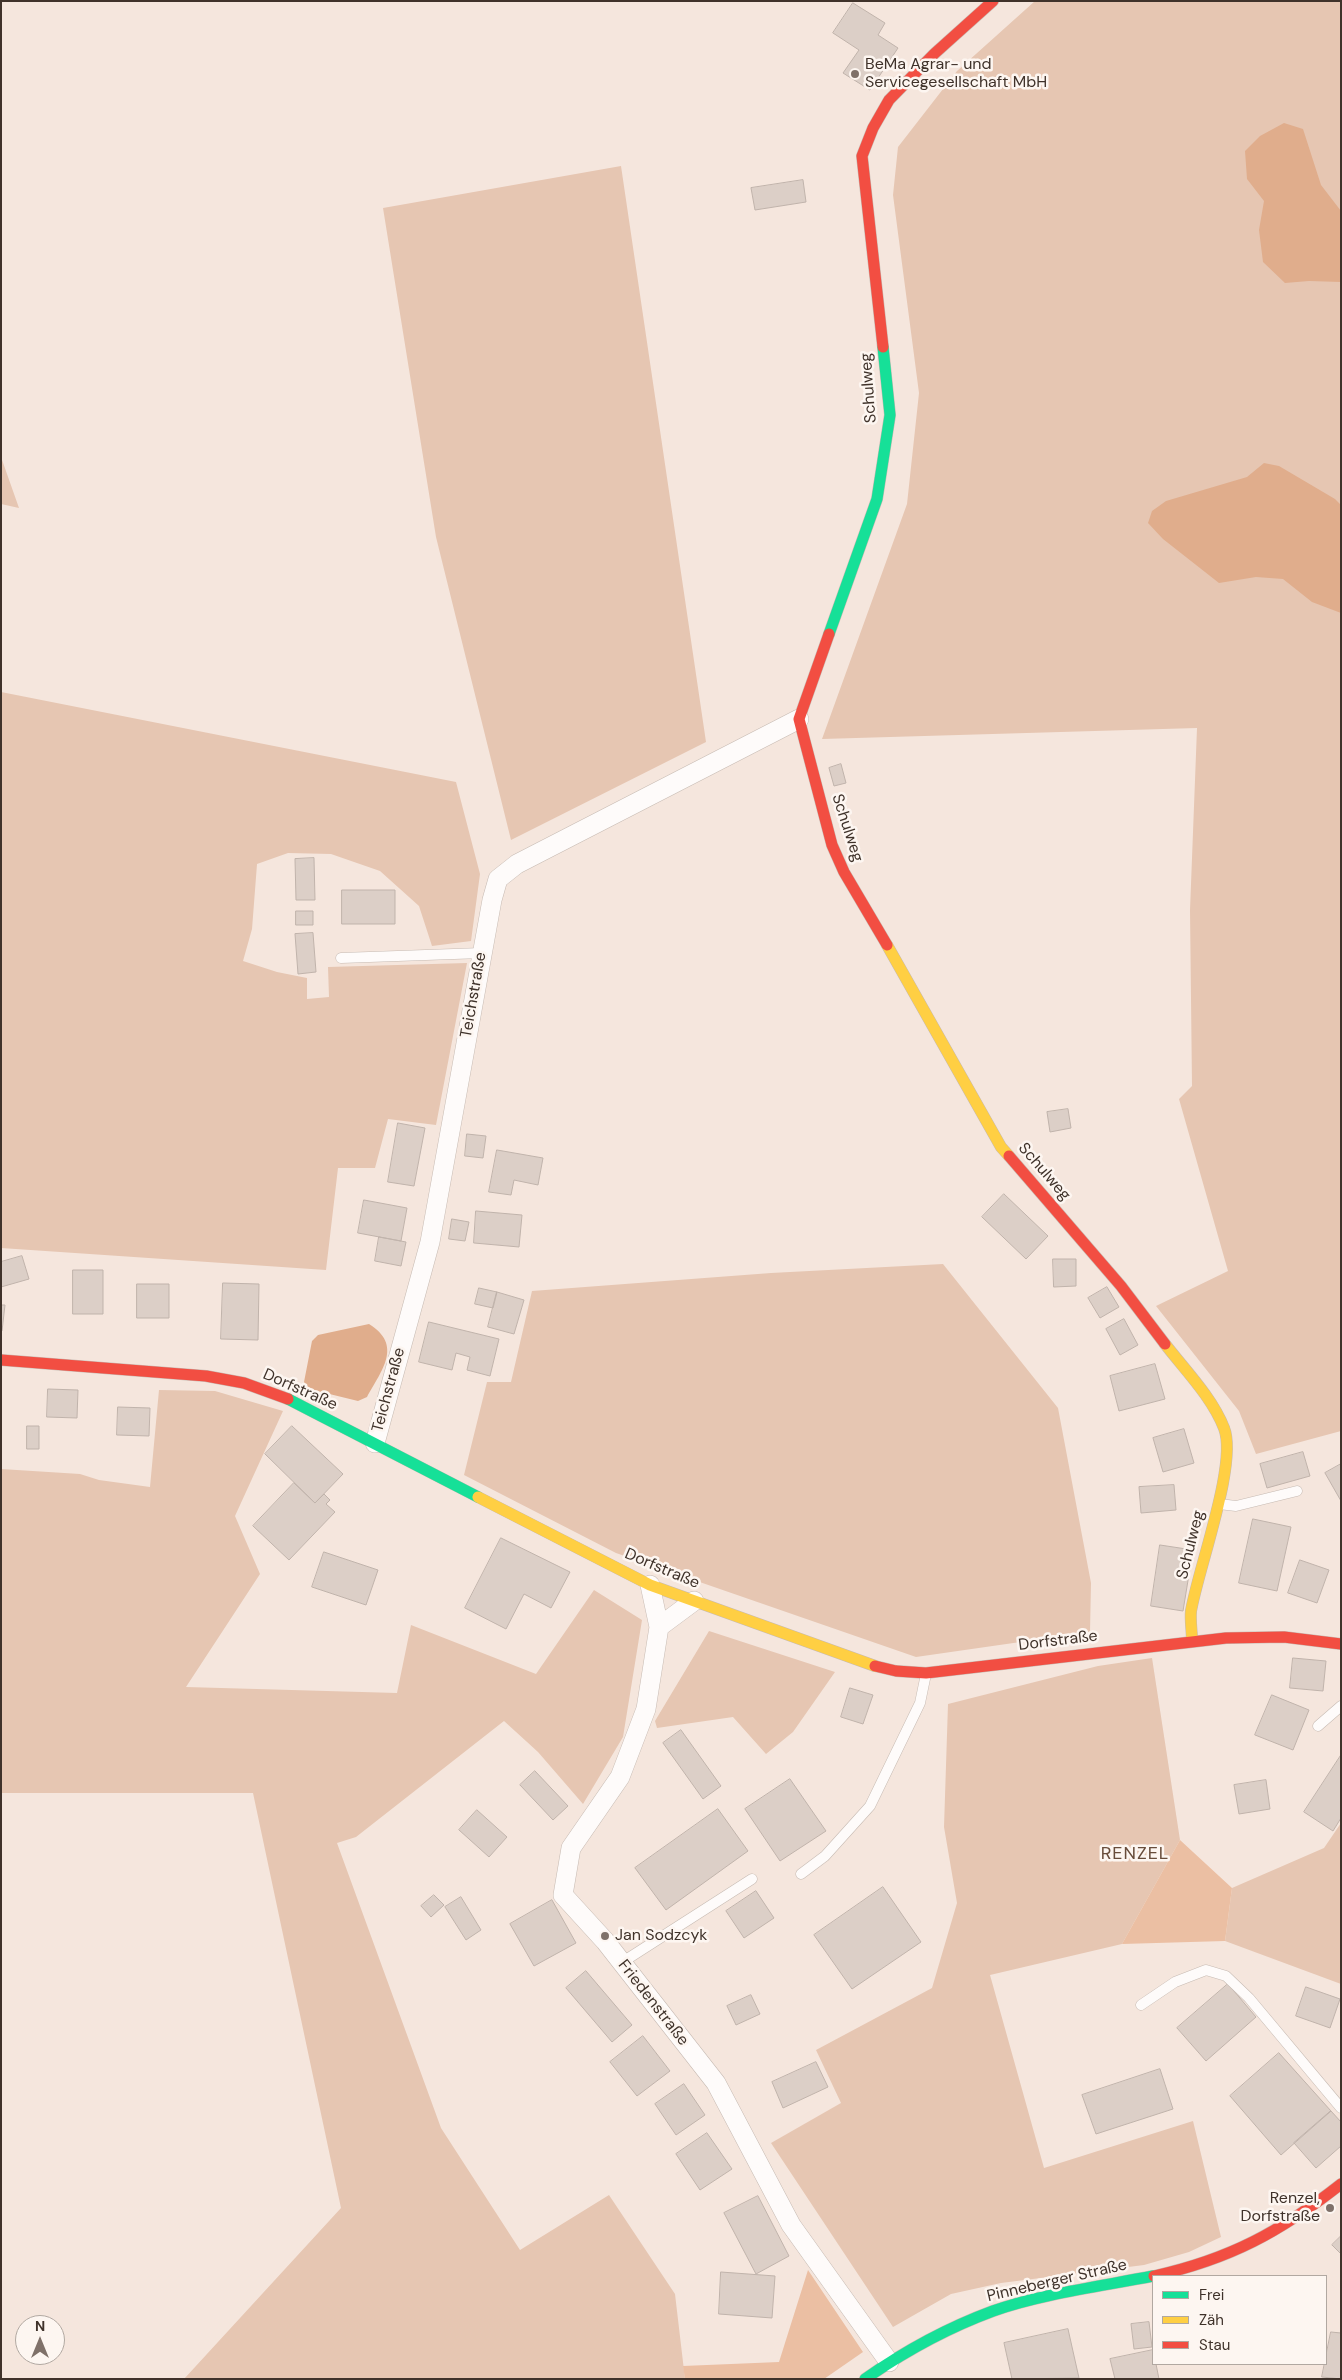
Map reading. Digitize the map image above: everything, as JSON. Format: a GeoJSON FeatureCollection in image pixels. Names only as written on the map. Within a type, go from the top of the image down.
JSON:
{"type":"FeatureCollection","features":[{"type":"Feature","properties":{"kind":"street","name":"Schulweg"},"geometry":{"type":"LineString","coordinates":[[993,1],[934,54],[889,100],[873,128],[862,156],[890,415],[877,499],[799,719],[832,845],[844,872],[901,968],[1001,1147],[1121,1286],[1215,1410],[1225,1430],[1227,1457],[1218,1504],[1191,1612],[1192,1641]]}},
{"type":"Feature","properties":{"kind":"street","name":"Teichstraße"},"geometry":{"type":"LineString","coordinates":[[374,1443],[430,1242],[482,953],[492,900],[498,880],[517,864],[799,719]]}},
{"type":"Feature","properties":{"kind":"street","name":"Dorfstraße"},"geometry":{"type":"LineString","coordinates":[[1,1360],[206,1376],[244,1383],[290,1400],[650,1585],[874,1666],[896,1671],[926,1673],[1192,1641],[1284,1636],[1341,1644]]}},
{"type":"Feature","properties":{"kind":"street","name":"Friedenstraße"},"geometry":{"type":"LineString","coordinates":[[650,1585],[659,1627],[646,1709],[620,1777],[571,1848],[563,1895],[605,1941],[716,2083],[792,2225],[888,2362]]}},
{"type":"Feature","properties":{"kind":"street"},"geometry":{"type":"LineString","coordinates":[[659,1627],[694,1601]]}},
{"type":"Feature","properties":{"kind":"street","name":"Pinneberger Straße"},"geometry":{"type":"LineString","coordinates":[[1159,2275],[1180,2271],[1237,2253],[1278,2230],[1341,2184]]}},
{"type":"Feature","properties":{"kind":"street","name":"Pinneberger Straße"},"geometry":{"type":"LineString","coordinates":[[865,2379],[888,2362],[938,2334],[994,2310],[1066,2293],[1152,2276]]}},
{"type":"Feature","properties":{"kind":"lane"},"geometry":{"type":"LineString","coordinates":[[342,958],[482,953]]}},
{"type":"Feature","properties":{"kind":"lane"},"geometry":{"type":"LineString","coordinates":[[1218,1504],[1236,1506],[1297,1491]]}},
{"type":"Feature","properties":{"kind":"lane"},"geometry":{"type":"LineString","coordinates":[[801,1874],[825,1856],[870,1806],[920,1703],[926,1673]]}},
{"type":"Feature","properties":{"kind":"lane"},"geometry":{"type":"LineString","coordinates":[[1318,1726],[1341,1706]]}},
{"type":"Feature","properties":{"kind":"lane"},"geometry":{"type":"LineString","coordinates":[[621,1963],[752,1879]]}},
{"type":"Feature","properties":{"kind":"lane"},"geometry":{"type":"LineString","coordinates":[[1141,2005],[1176,1982],[1206,1970],[1226,1976],[1249,1998],[1341,2108]]}},
{"type":"Feature","properties":{"kind":"shaded area"},"geometry":{"type":"Polygon","coordinates":[[[1035,1],[1341,1],[1341,1431],[1256,1454],[1239,1411],[1156,1306],[1228,1271],[1179,1099],[1192,1086],[1190,910],[1197,728],[822,739],[907,504],[919,393],[893,195],[898,147],[957,71],[1035,1]]]}},
{"type":"Feature","properties":{"kind":"shaded area"},"geometry":{"type":"Polygon","coordinates":[[[1284,123],[1303,129],[1321,185],[1341,211],[1341,282],[1309,281],[1285,283],[1263,262],[1259,230],[1264,201],[1247,179],[1245,151],[1260,136],[1284,123]]]}},
{"type":"Feature","properties":{"kind":"shaded area"},"geometry":{"type":"Polygon","coordinates":[[[621,166],[706,742],[511,840],[436,537],[383,208],[621,166]]]}},
{"type":"Feature","properties":{"kind":"shaded area"},"geometry":{"type":"Polygon","coordinates":[[[1,457],[19,508],[1,504],[1,457]]]}},
{"type":"Feature","properties":{"kind":"shaded area"},"geometry":{"type":"Polygon","coordinates":[[[1264,463],[1279,466],[1335,499],[1341,505],[1341,613],[1312,602],[1283,579],[1256,577],[1219,583],[1163,539],[1148,523],[1152,511],[1166,501],[1247,477],[1264,463]]]}},
{"type":"Feature","properties":{"kind":"shaded area"},"geometry":{"type":"Polygon","coordinates":[[[1,692],[456,782],[480,874],[471,941],[432,946],[419,906],[380,871],[331,854],[288,853],[257,864],[252,929],[243,961],[277,972],[307,978],[307,999],[329,997],[328,967],[467,963],[436,1125],[388,1119],[375,1168],[338,1168],[326,1270],[1,1248],[1,692]]]}},
{"type":"Feature","properties":{"kind":"shaded area"},"geometry":{"type":"Polygon","coordinates":[[[943,1264],[1058,1408],[1091,1583],[1090,1632],[916,1657],[616,1553],[464,1475],[487,1382],[511,1382],[532,1291],[771,1273],[943,1264]]]}},
{"type":"Feature","properties":{"kind":"shaded area"},"geometry":{"type":"Polygon","coordinates":[[[369,1324],[385,1340],[387,1349],[383,1368],[367,1397],[358,1401],[309,1389],[304,1382],[312,1341],[318,1335],[369,1324]]]}},
{"type":"Feature","properties":{"kind":"shaded area"},"geometry":{"type":"Polygon","coordinates":[[[159,1390],[215,1391],[283,1411],[235,1516],[260,1574],[186,1687],[397,1693],[411,1625],[536,1674],[594,1590],[642,1620],[623,1737],[583,1804],[538,1752],[504,1721],[356,1837],[337,1843],[441,2128],[520,2250],[609,2195],[675,2294],[685,2379],[184,2379],[341,2208],[253,1793],[1,1793],[1,1469],[80,1474],[99,1480],[150,1487],[159,1390]]]}},
{"type":"Feature","properties":{"kind":"shaded area"},"geometry":{"type":"Polygon","coordinates":[[[709,1631],[835,1672],[793,1732],[766,1754],[733,1717],[657,1728],[655,1721],[709,1631]]]}},
{"type":"Feature","properties":{"kind":"shaded area"},"geometry":{"type":"Polygon","coordinates":[[[1152,1658],[1180,1840],[1122,1944],[990,1975],[1044,2168],[1193,2121],[1221,2237],[1189,2252],[1144,2265],[1001,2283],[951,2294],[893,2327],[771,2143],[841,2103],[816,2050],[932,1988],[957,1903],[944,1827],[948,1704],[1098,1666],[1152,1658]]]}},
{"type":"Feature","properties":{"kind":"shaded area"},"geometry":{"type":"Polygon","coordinates":[[[1341,1823],[1341,1984],[1225,1941],[1232,1888],[1324,1848],[1341,1823]]]}},
{"type":"Feature","properties":{"kind":"shaded area"},"geometry":{"type":"Polygon","coordinates":[[[1180,1840],[1232,1888],[1225,1941],[1122,1944],[1180,1840]]]}},
{"type":"Feature","properties":{"kind":"shaded area"},"geometry":{"type":"Polygon","coordinates":[[[808,2270],[863,2352],[824,2379],[685,2379],[683,2366],[779,2362],[808,2270]]]}},
{"type":"Feature","properties":{"kind":"building"},"geometry":{"type":"Polygon","coordinates":[[[853,3],[885,23],[878,35],[898,48],[870,90],[843,73],[859,50],[833,33],[853,3]]]}},
{"type":"Feature","properties":{"kind":"building"},"geometry":{"type":"Polygon","coordinates":[[[803,180],[806,202],[755,210],[751,188],[803,180]]]}},
{"type":"Feature","properties":{"kind":"building"},"geometry":{"type":"Polygon","coordinates":[[[841,764],[846,783],[834,786],[829,768],[841,764]]]}},
{"type":"Feature","properties":{"kind":"building"},"geometry":{"type":"Polygon","coordinates":[[[314,858],[315,900],[296,900],[295,859],[314,858]]]}},
{"type":"Feature","properties":{"kind":"building"},"geometry":{"type":"Polygon","coordinates":[[[342,890],[395,890],[395,924],[342,924],[342,890]]]}},
{"type":"Feature","properties":{"kind":"building"},"geometry":{"type":"Polygon","coordinates":[[[296,911],[313,911],[313,925],[296,925],[296,911]]]}},
{"type":"Feature","properties":{"kind":"building"},"geometry":{"type":"Polygon","coordinates":[[[313,933],[316,972],[298,974],[295,934],[313,933]]]}},
{"type":"Feature","properties":{"kind":"building"},"geometry":{"type":"Polygon","coordinates":[[[1068,1109],[1071,1128],[1050,1132],[1047,1112],[1068,1109]]]}},
{"type":"Feature","properties":{"kind":"building"},"geometry":{"type":"Polygon","coordinates":[[[398,1123],[425,1128],[414,1186],[388,1182],[398,1123]]]}},
{"type":"Feature","properties":{"kind":"building"},"geometry":{"type":"Polygon","coordinates":[[[467,1134],[486,1136],[483,1158],[465,1156],[467,1134]]]}},
{"type":"Feature","properties":{"kind":"building"},"geometry":{"type":"Polygon","coordinates":[[[497,1150],[543,1158],[538,1185],[514,1180],[511,1195],[489,1192],[497,1150]]]}},
{"type":"Feature","properties":{"kind":"building"},"geometry":{"type":"Polygon","coordinates":[[[1004,1194],[1048,1236],[1026,1259],[982,1217],[1004,1194]]]}},
{"type":"Feature","properties":{"kind":"building"},"geometry":{"type":"Polygon","coordinates":[[[364,1200],[407,1208],[401,1241],[358,1233],[364,1200]]]}},
{"type":"Feature","properties":{"kind":"building"},"geometry":{"type":"Polygon","coordinates":[[[476,1211],[522,1215],[519,1247],[474,1243],[476,1211]]]}},
{"type":"Feature","properties":{"kind":"building"},"geometry":{"type":"Polygon","coordinates":[[[452,1219],[469,1222],[465,1241],[449,1239],[452,1219]]]}},
{"type":"Feature","properties":{"kind":"building"},"geometry":{"type":"Polygon","coordinates":[[[379,1237],[406,1242],[401,1266],[375,1261],[379,1237]]]}},
{"type":"Feature","properties":{"kind":"building"},"geometry":{"type":"Polygon","coordinates":[[[22,1256],[29,1279],[1,1287],[1,1262],[22,1256]]]}},
{"type":"Feature","properties":{"kind":"building"},"geometry":{"type":"Polygon","coordinates":[[[1053,1259],[1076,1259],[1076,1286],[1054,1287],[1053,1259]]]}},
{"type":"Feature","properties":{"kind":"building"},"geometry":{"type":"Polygon","coordinates":[[[73,1270],[103,1270],[103,1314],[73,1314],[73,1270]]]}},
{"type":"Feature","properties":{"kind":"building"},"geometry":{"type":"Polygon","coordinates":[[[223,1283],[259,1284],[258,1340],[221,1339],[223,1283]]]}},
{"type":"Feature","properties":{"kind":"building"},"geometry":{"type":"Polygon","coordinates":[[[137,1284],[169,1284],[169,1318],[137,1318],[137,1284]]]}},
{"type":"Feature","properties":{"kind":"building"},"geometry":{"type":"Polygon","coordinates":[[[1107,1287],[1119,1307],[1100,1318],[1088,1298],[1107,1287]]]}},
{"type":"Feature","properties":{"kind":"building"},"geometry":{"type":"Polygon","coordinates":[[[479,1288],[497,1292],[493,1308],[475,1304],[479,1288]]]}},
{"type":"Feature","properties":{"kind":"building"},"geometry":{"type":"Polygon","coordinates":[[[497,1292],[524,1300],[514,1334],[488,1327],[497,1292]]]}},
{"type":"Feature","properties":{"kind":"building"},"geometry":{"type":"Polygon","coordinates":[[[1,1305],[5,1305],[2,1331],[1,1331],[1,1305]]]}},
{"type":"Feature","properties":{"kind":"building"},"geometry":{"type":"Polygon","coordinates":[[[1124,1319],[1138,1345],[1120,1355],[1106,1329],[1124,1319]]]}},
{"type":"Feature","properties":{"kind":"building"},"geometry":{"type":"Polygon","coordinates":[[[429,1322],[499,1339],[490,1376],[467,1370],[470,1357],[456,1353],[452,1370],[419,1362],[429,1322]]]}},
{"type":"Feature","properties":{"kind":"building"},"geometry":{"type":"Polygon","coordinates":[[[1155,1364],[1165,1399],[1119,1411],[1110,1376],[1155,1364]]]}},
{"type":"Feature","properties":{"kind":"building"},"geometry":{"type":"Polygon","coordinates":[[[48,1389],[78,1390],[77,1418],[47,1417],[48,1389]]]}},
{"type":"Feature","properties":{"kind":"building"},"geometry":{"type":"Polygon","coordinates":[[[118,1407],[150,1408],[149,1436],[117,1435],[118,1407]]]}},
{"type":"Feature","properties":{"kind":"building"},"geometry":{"type":"Polygon","coordinates":[[[27,1426],[39,1426],[39,1449],[27,1449],[27,1426]]]}},
{"type":"Feature","properties":{"kind":"building"},"geometry":{"type":"Polygon","coordinates":[[[292,1426],[343,1474],[315,1503],[265,1454],[292,1426]]]}},
{"type":"Feature","properties":{"kind":"building"},"geometry":{"type":"Polygon","coordinates":[[[1184,1429],[1194,1463],[1163,1472],[1153,1438],[1184,1429]]]}},
{"type":"Feature","properties":{"kind":"building"},"geometry":{"type":"Polygon","coordinates":[[[1303,1452],[1310,1476],[1267,1488],[1260,1464],[1303,1452]]]}},
{"type":"Feature","properties":{"kind":"building"},"geometry":{"type":"Polygon","coordinates":[[[1341,1464],[1341,1501],[1325,1473],[1341,1464]]]}},
{"type":"Feature","properties":{"kind":"building"},"geometry":{"type":"Polygon","coordinates":[[[294,1483],[315,1503],[324,1494],[330,1500],[326,1504],[335,1512],[289,1560],[253,1526],[294,1483]]]}},
{"type":"Feature","properties":{"kind":"building"},"geometry":{"type":"Polygon","coordinates":[[[1174,1485],[1176,1510],[1141,1513],[1139,1487],[1174,1485]]]}},
{"type":"Feature","properties":{"kind":"building"},"geometry":{"type":"Polygon","coordinates":[[[1253,1519],[1291,1527],[1277,1591],[1239,1583],[1253,1519]]]}},
{"type":"Feature","properties":{"kind":"building"},"geometry":{"type":"Polygon","coordinates":[[[501,1538],[570,1572],[551,1608],[524,1594],[506,1629],[465,1608],[501,1538]]]}},
{"type":"Feature","properties":{"kind":"building"},"geometry":{"type":"Polygon","coordinates":[[[1160,1545],[1193,1550],[1183,1611],[1151,1606],[1160,1545]]]}},
{"type":"Feature","properties":{"kind":"building"},"geometry":{"type":"Polygon","coordinates":[[[324,1552],[378,1570],[366,1605],[312,1587],[324,1552]]]}},
{"type":"Feature","properties":{"kind":"building"},"geometry":{"type":"Polygon","coordinates":[[[1300,1560],[1329,1570],[1317,1603],[1288,1593],[1300,1560]]]}},
{"type":"Feature","properties":{"kind":"building"},"geometry":{"type":"Polygon","coordinates":[[[1293,1658],[1326,1661],[1323,1691],[1290,1688],[1293,1658]]]}},
{"type":"Feature","properties":{"kind":"building"},"geometry":{"type":"Polygon","coordinates":[[[850,1688],[873,1695],[863,1724],[841,1717],[850,1688]]]}},
{"type":"Feature","properties":{"kind":"building"},"geometry":{"type":"Polygon","coordinates":[[[1272,1695],[1309,1710],[1293,1750],[1255,1735],[1272,1695]]]}},
{"type":"Feature","properties":{"kind":"building"},"geometry":{"type":"Polygon","coordinates":[[[681,1730],[721,1786],[703,1799],[663,1743],[681,1730]]]}},
{"type":"Feature","properties":{"kind":"building"},"geometry":{"type":"Polygon","coordinates":[[[1341,1755],[1341,1818],[1333,1831],[1304,1812],[1341,1755]]]}},
{"type":"Feature","properties":{"kind":"building"},"geometry":{"type":"Polygon","coordinates":[[[535,1771],[568,1806],[553,1820],[520,1785],[535,1771]]]}},
{"type":"Feature","properties":{"kind":"building"},"geometry":{"type":"Polygon","coordinates":[[[790,1779],[826,1831],[780,1861],[745,1809],[790,1779]]]}},
{"type":"Feature","properties":{"kind":"building"},"geometry":{"type":"Polygon","coordinates":[[[1266,1780],[1270,1809],[1239,1814],[1234,1785],[1266,1780]]]}},
{"type":"Feature","properties":{"kind":"building"},"geometry":{"type":"Polygon","coordinates":[[[718,1809],[748,1851],[666,1910],[635,1868],[718,1809]]]}},
{"type":"Feature","properties":{"kind":"building"},"geometry":{"type":"Polygon","coordinates":[[[477,1810],[507,1837],[489,1857],[459,1830],[477,1810]]]}},
{"type":"Feature","properties":{"kind":"building"},"geometry":{"type":"Polygon","coordinates":[[[883,1887],[921,1942],[852,1989],[814,1935],[883,1887]]]}},
{"type":"Feature","properties":{"kind":"building"},"geometry":{"type":"Polygon","coordinates":[[[756,1891],[774,1918],[744,1938],[726,1911],[756,1891]]]}},
{"type":"Feature","properties":{"kind":"building"},"geometry":{"type":"Polygon","coordinates":[[[434,1895],[444,1905],[431,1917],[421,1906],[434,1895]]]}},
{"type":"Feature","properties":{"kind":"building"},"geometry":{"type":"Polygon","coordinates":[[[461,1897],[481,1930],[466,1940],[445,1907],[461,1897]]]}},
{"type":"Feature","properties":{"kind":"building"},"geometry":{"type":"Polygon","coordinates":[[[552,1900],[576,1943],[534,1966],[510,1924],[552,1900]]]}},
{"type":"Feature","properties":{"kind":"building"},"geometry":{"type":"Polygon","coordinates":[[[586,1971],[632,2025],[612,2042],[566,1988],[586,1971]]]}},
{"type":"Feature","properties":{"kind":"building"},"geometry":{"type":"Polygon","coordinates":[[[1228,1984],[1256,2017],[1206,2061],[1177,2028],[1228,1984]]]}},
{"type":"Feature","properties":{"kind":"building"},"geometry":{"type":"Polygon","coordinates":[[[1306,1987],[1340,1999],[1330,2028],[1296,2016],[1306,1987]]]}},
{"type":"Feature","properties":{"kind":"building"},"geometry":{"type":"Polygon","coordinates":[[[751,1995],[760,2014],[736,2025],[727,2006],[751,1995]]]}},
{"type":"Feature","properties":{"kind":"building"},"geometry":{"type":"Polygon","coordinates":[[[643,2036],[670,2071],[637,2096],[610,2062],[643,2036]]]}},
{"type":"Feature","properties":{"kind":"building"},"geometry":{"type":"Polygon","coordinates":[[[1279,2053],[1331,2111],[1281,2155],[1230,2096],[1279,2053]]]}},
{"type":"Feature","properties":{"kind":"building"},"geometry":{"type":"Polygon","coordinates":[[[816,2062],[828,2087],[783,2108],[772,2082],[816,2062]]]}},
{"type":"Feature","properties":{"kind":"building"},"geometry":{"type":"Polygon","coordinates":[[[1160,2069],[1173,2109],[1096,2134],[1082,2095],[1160,2069]]]}},
{"type":"Feature","properties":{"kind":"building"},"geometry":{"type":"Polygon","coordinates":[[[684,2084],[705,2115],[676,2135],[655,2104],[684,2084]]]}},
{"type":"Feature","properties":{"kind":"building"},"geometry":{"type":"Polygon","coordinates":[[[1331,2111],[1341,2122],[1341,2146],[1316,2168],[1294,2143],[1331,2111]]]}},
{"type":"Feature","properties":{"kind":"building"},"geometry":{"type":"Polygon","coordinates":[[[707,2133],[732,2169],[700,2190],[676,2154],[707,2133]]]}},
{"type":"Feature","properties":{"kind":"building"},"geometry":{"type":"Polygon","coordinates":[[[758,2196],[789,2256],[756,2274],[724,2213],[758,2196]]]}},
{"type":"Feature","properties":{"kind":"building"},"geometry":{"type":"Polygon","coordinates":[[[1341,2236],[1341,2254],[1332,2245],[1341,2236]]]}},
{"type":"Feature","properties":{"kind":"building"},"geometry":{"type":"Polygon","coordinates":[[[721,2272],[775,2276],[772,2318],[719,2314],[721,2272]]]}},
{"type":"Feature","properties":{"kind":"building"},"geometry":{"type":"Polygon","coordinates":[[[1149,2322],[1152,2347],[1134,2349],[1131,2324],[1149,2322]]]}},
{"type":"Feature","properties":{"kind":"building"},"geometry":{"type":"Polygon","coordinates":[[[1068,2329],[1079,2378],[1012,2379],[1004,2343],[1068,2329]]]}},
{"type":"Feature","properties":{"kind":"building"},"geometry":{"type":"Polygon","coordinates":[[[1331,2332],[1341,2333],[1341,2379],[1322,2377],[1324,2365],[1327,2365],[1327,2352],[1331,2332]]]}},
{"type":"Feature","properties":{"kind":"building"},"geometry":{"type":"Polygon","coordinates":[[[1152,2350],[1152,2365],[1156,2365],[1159,2379],[1115,2379],[1110,2359],[1152,2350]]]}},
{"type":"Feature","properties":{"kind":"traffic: fast"},"geometry":{"type":"LineString","coordinates":[[829,634],[877,499],[890,415],[883,347]]}},
{"type":"Feature","properties":{"kind":"traffic: fast"},"geometry":{"type":"LineString","coordinates":[[288,1399],[478,1497]]}},
{"type":"Feature","properties":{"kind":"traffic: fast"},"geometry":{"type":"LineString","coordinates":[[865,2379],[927,2341],[993,2311],[1051,2295],[1152,2276]]}},
{"type":"Feature","properties":{"kind":"traffic: slow"},"geometry":{"type":"LineString","coordinates":[[887,945],[1001,1147],[1009,1156]]}},
{"type":"Feature","properties":{"kind":"traffic: slow"},"geometry":{"type":"LineString","coordinates":[[1165,1344],[1213,1405],[1224,1428],[1227,1444],[1222,1490],[1191,1611],[1192,1641]]}},
{"type":"Feature","properties":{"kind":"traffic: slow"},"geometry":{"type":"LineString","coordinates":[[478,1497],[650,1585],[875,1666]]}},
{"type":"Feature","properties":{"kind":"traffic: jam"},"geometry":{"type":"LineString","coordinates":[[883,347],[862,156],[873,128],[889,100],[934,54],[993,1]]}},
{"type":"Feature","properties":{"kind":"traffic: jam"},"geometry":{"type":"LineString","coordinates":[[829,634],[799,719],[832,845],[844,872],[887,945]]}},
{"type":"Feature","properties":{"kind":"traffic: jam"},"geometry":{"type":"LineString","coordinates":[[1009,1156],[1121,1286],[1165,1344]]}},
{"type":"Feature","properties":{"kind":"traffic: jam"},"geometry":{"type":"LineString","coordinates":[[1,1360],[206,1376],[244,1383],[288,1399]]}},
{"type":"Feature","properties":{"kind":"traffic: jam"},"geometry":{"type":"LineString","coordinates":[[875,1666],[896,1671],[926,1673],[1226,1638],[1284,1637],[1341,1644]]}},
{"type":"Feature","properties":{"kind":"traffic: jam"},"geometry":{"type":"LineString","coordinates":[[1158,2275],[1207,2261],[1253,2242],[1297,2216],[1341,2184]]}},
{"type":"Feature","properties":{"kind":"place","name":"BeMa Agrar- und Servicegesellschaft MbH"},"geometry":{"type":"Point","coordinates":[855,74]}},
{"type":"Feature","properties":{"kind":"place","name":"Jan Sodzcyk"},"geometry":{"type":"Point","coordinates":[605,1936]}},
{"type":"Feature","properties":{"kind":"place","name":"Renzel, Dorfstraße"},"geometry":{"type":"Point","coordinates":[1330,2208]}},
{"type":"Feature","properties":{"kind":"district","name":"RENZEL"},"geometry":{"type":"Point","coordinates":[1135,1854]}}]}
